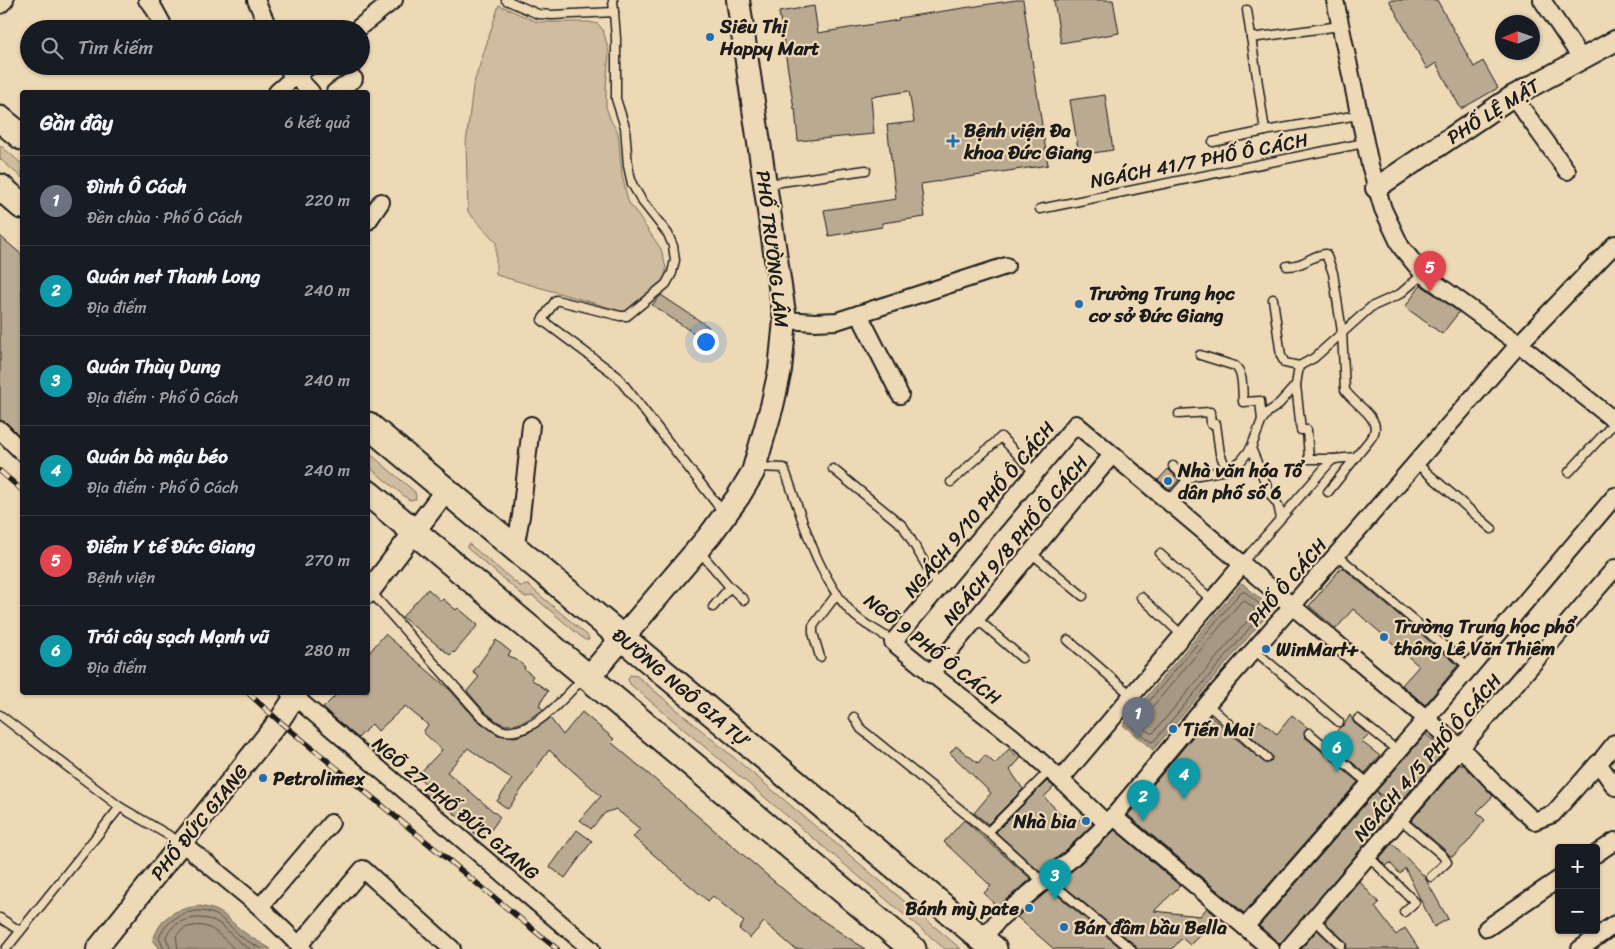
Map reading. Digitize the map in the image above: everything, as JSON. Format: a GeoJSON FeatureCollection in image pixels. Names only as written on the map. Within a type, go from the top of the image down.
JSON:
{"type":"FeatureCollection","features":[{"type":"Feature","properties":{"kind":"main road","name":"PHỐ TRƯỜNG LÂM"},"geometry":{"type":"LineString","coordinates":[[588,676],[697,550],[738,497],[754,467],[772,406],[780,370],[785,320],[738,0]]}},
{"type":"Feature","properties":{"kind":"main road"},"geometry":{"type":"LineString","coordinates":[[0,118],[20,135]]}},
{"type":"Feature","properties":{"kind":"main road"},"geometry":{"type":"LineString","coordinates":[[0,187],[20,204]]}},
{"type":"Feature","properties":{"kind":"main road","name":"ĐƯỜNG NGÔ GIA TỰ"},"geometry":{"type":"LineString","coordinates":[[370,427],[988,944]]}},
{"type":"Feature","properties":{"kind":"main road"},"geometry":{"type":"LineString","coordinates":[[370,495],[913,949]]}},
{"type":"Feature","properties":{"kind":"street"},"geometry":{"type":"LineString","coordinates":[[0,5],[5,0]]}},
{"type":"Feature","properties":{"kind":"street"},"geometry":{"type":"LineString","coordinates":[[256,0],[265,20]]}},
{"type":"Feature","properties":{"kind":"street"},"geometry":{"type":"LineString","coordinates":[[368,20],[394,0]]}},
{"type":"Feature","properties":{"kind":"street"},"geometry":{"type":"LineString","coordinates":[[1335,0],[1364,143],[1376,188],[1383,209],[1401,247],[1423,274],[1519,344],[1615,421]]}},
{"type":"Feature","properties":{"kind":"street"},"geometry":{"type":"LineString","coordinates":[[1542,0],[1581,58]]}},
{"type":"Feature","properties":{"kind":"street"},"geometry":{"type":"LineString","coordinates":[[151,1],[160,20]]}},
{"type":"Feature","properties":{"kind":"street","name":"PHỐ LỆ MẬT"},"geometry":{"type":"LineString","coordinates":[[1376,188],[1513,96],[1581,58],[1615,42]]}},
{"type":"Feature","properties":{"kind":"street"},"geometry":{"type":"LineString","coordinates":[[279,90],[293,75]]}},
{"type":"Feature","properties":{"kind":"street"},"geometry":{"type":"LineString","coordinates":[[298,75],[310,90]]}},
{"type":"Feature","properties":{"kind":"street"},"geometry":{"type":"LineString","coordinates":[[337,90],[354,79]]}},
{"type":"Feature","properties":{"kind":"street"},"geometry":{"type":"LineString","coordinates":[[1513,96],[1567,171]]}},
{"type":"Feature","properties":{"kind":"street"},"geometry":{"type":"LineString","coordinates":[[370,218],[381,202]]}},
{"type":"Feature","properties":{"kind":"street","name":"PHỐ Ô CÁCH"},"geometry":{"type":"LineString","coordinates":[[988,944],[1000,917],[1072,859],[1110,820],[1207,704],[1519,344],[1615,244]]}},
{"type":"Feature","properties":{"kind":"street"},"geometry":{"type":"LineString","coordinates":[[785,320],[837,321],[1006,266]]}},
{"type":"Feature","properties":{"kind":"street"},"geometry":{"type":"LineString","coordinates":[[859,314],[900,395]]}},
{"type":"Feature","properties":{"kind":"street","name":"NGÁCH 9/10 PHỐ Ô CÁCH"},"geometry":{"type":"LineString","coordinates":[[892,642],[1076,424],[1112,455]]}},
{"type":"Feature","properties":{"kind":"street"},"geometry":{"type":"LineString","coordinates":[[515,548],[521,516],[531,425]]}},
{"type":"Feature","properties":{"kind":"street"},"geometry":{"type":"LineString","coordinates":[[0,430],[20,450]]}},
{"type":"Feature","properties":{"kind":"street"},"geometry":{"type":"LineString","coordinates":[[1112,455],[1461,748],[1534,821],[1553,814],[1606,759],[1615,743]]}},
{"type":"Feature","properties":{"kind":"street","name":"NGÁCH 9/8 PHỐ Ô CÁCH"},"geometry":{"type":"LineString","coordinates":[[930,674],[1112,455]]}},
{"type":"Feature","properties":{"kind":"street"},"geometry":{"type":"LineString","coordinates":[[370,587],[415,532],[446,490]]}},
{"type":"Feature","properties":{"kind":"street"},"geometry":{"type":"LineString","coordinates":[[1245,927],[1470,668],[1615,496]]}},
{"type":"Feature","properties":{"kind":"street"},"geometry":{"type":"LineString","coordinates":[[1056,775],[1131,695],[1242,564]]}},
{"type":"Feature","properties":{"kind":"street","name":"NGÁCH 4/5 PHỐ Ô CÁCH"},"geometry":{"type":"LineString","coordinates":[[1288,949],[1615,568]]}},
{"type":"Feature","properties":{"kind":"street","name":"NGÕ 9 PHỐ Ô CÁCH"},"geometry":{"type":"LineString","coordinates":[[892,642],[930,674],[1010,735],[1110,820],[1271,949]]}},
{"type":"Feature","properties":{"kind":"street","name":"PHỐ ĐỨC GIANG"},"geometry":{"type":"LineString","coordinates":[[102,947],[278,721],[293,695]]}},
{"type":"Feature","properties":{"kind":"street","name":"NGÕ 27 PHỐ ĐỨC GIANG"},"geometry":{"type":"LineString","coordinates":[[295,695],[591,949]]}},
{"type":"Feature","properties":{"kind":"street"},"geometry":{"type":"LineString","coordinates":[[1606,759],[1615,787]]}},
{"type":"Feature","properties":{"kind":"street"},"geometry":{"type":"LineString","coordinates":[[260,907],[331,822]]}},
{"type":"Feature","properties":{"kind":"street"},"geometry":{"type":"LineString","coordinates":[[1600,851],[1615,841]]}},
{"type":"Feature","properties":{"kind":"street"},"geometry":{"type":"LineString","coordinates":[[182,843],[260,907],[301,947],[363,869],[452,949]]}},
{"type":"Feature","properties":{"kind":"street"},"geometry":{"type":"LineString","coordinates":[[1487,928],[1555,882]]}},
{"type":"Feature","properties":{"kind":"street"},"geometry":{"type":"LineString","coordinates":[[1580,949],[1615,924]]}},
{"type":"Feature","properties":{"kind":"lane"},"geometry":{"type":"LineString","coordinates":[[506,0],[538,14],[614,12]]}},
{"type":"Feature","properties":{"kind":"lane"},"geometry":{"type":"LineString","coordinates":[[613,0],[616,38],[616,99],[625,127],[628,166],[632,184],[642,201],[668,234],[673,246],[675,260],[672,273],[666,284],[627,316],[620,316],[556,300],[542,320],[617,376],[725,516]]}},
{"type":"Feature","properties":{"kind":"lane"},"geometry":{"type":"LineString","coordinates":[[1247,10],[1264,131]]}},
{"type":"Feature","properties":{"kind":"lane"},"geometry":{"type":"LineString","coordinates":[[1251,38],[1340,26]]}},
{"type":"Feature","properties":{"kind":"lane"},"geometry":{"type":"LineString","coordinates":[[1213,142],[1358,115]]}},
{"type":"Feature","properties":{"kind":"lane","name":"NGÁCH 41/7 PHỐ Ô CÁCH"},"geometry":{"type":"LineString","coordinates":[[1040,209],[1364,143]]}},
{"type":"Feature","properties":{"kind":"lane"},"geometry":{"type":"LineString","coordinates":[[765,185],[866,170]]}},
{"type":"Feature","properties":{"kind":"lane"},"geometry":{"type":"LineString","coordinates":[[1287,266],[1302,264],[1319,254],[1326,254],[1333,273],[1342,332],[1345,390],[1375,422],[1374,434],[1328,492]]}},
{"type":"Feature","properties":{"kind":"lane"},"geometry":{"type":"LineString","coordinates":[[1273,299],[1280,356],[1285,363],[1299,366],[1314,358],[1371,307],[1400,294],[1423,274]]}},
{"type":"Feature","properties":{"kind":"lane"},"geometry":{"type":"LineString","coordinates":[[1200,355],[1238,369],[1241,374],[1243,402],[1260,401],[1262,420]]}},
{"type":"Feature","properties":{"kind":"lane"},"geometry":{"type":"LineString","coordinates":[[1299,366],[1296,385],[1301,430],[1307,430],[1309,459],[1356,457]]}},
{"type":"Feature","properties":{"kind":"lane"},"geometry":{"type":"LineString","coordinates":[[1168,502],[1187,480],[1201,474],[1227,470],[1241,461],[1251,448],[1262,420],[1268,412],[1278,406],[1296,385]]}},
{"type":"Feature","properties":{"kind":"lane"},"geometry":{"type":"LineString","coordinates":[[1179,414],[1210,412],[1211,424],[1216,424],[1220,454],[1227,470]]}},
{"type":"Feature","properties":{"kind":"lane"},"geometry":{"type":"LineString","coordinates":[[1569,472],[1615,421]]}},
{"type":"Feature","properties":{"kind":"lane"},"geometry":{"type":"LineString","coordinates":[[951,482],[1001,437],[1035,473]]}},
{"type":"Feature","properties":{"kind":"lane"},"geometry":{"type":"LineString","coordinates":[[1251,448],[1270,494],[1278,505],[1281,518]]}},
{"type":"Feature","properties":{"kind":"lane"},"geometry":{"type":"LineString","coordinates":[[1242,564],[1330,462],[1339,458]]}},
{"type":"Feature","properties":{"kind":"lane"},"geometry":{"type":"LineString","coordinates":[[1416,463],[1492,529]]}},
{"type":"Feature","properties":{"kind":"lane"},"geometry":{"type":"LineString","coordinates":[[1173,466],[1187,480]]}},
{"type":"Feature","properties":{"kind":"lane","name":"NGÕ 9 PHỐ Ô CÁCH"},"geometry":{"type":"LineString","coordinates":[[754,467],[784,468],[817,557],[837,594],[850,611],[866,625],[883,633],[892,642]]}},
{"type":"Feature","properties":{"kind":"lane"},"geometry":{"type":"LineString","coordinates":[[833,469],[903,526],[939,587]]}},
{"type":"Feature","properties":{"kind":"lane"},"geometry":{"type":"LineString","coordinates":[[697,550],[744,600]]}},
{"type":"Feature","properties":{"kind":"lane"},"geometry":{"type":"LineString","coordinates":[[1031,552],[1083,596]]}},
{"type":"Feature","properties":{"kind":"lane"},"geometry":{"type":"LineString","coordinates":[[1160,554],[1212,600]]}},
{"type":"Feature","properties":{"kind":"lane"},"geometry":{"type":"LineString","coordinates":[[1337,554],[1470,668]]}},
{"type":"Feature","properties":{"kind":"lane"},"geometry":{"type":"LineString","coordinates":[[370,587],[481,716],[494,727],[503,731],[516,730],[551,712],[588,676]]}},
{"type":"Feature","properties":{"kind":"lane"},"geometry":{"type":"LineString","coordinates":[[713,608],[730,587]]}},
{"type":"Feature","properties":{"kind":"lane","name":"NGÕ 9 PHỐ Ô CÁCH"},"geometry":{"type":"LineString","coordinates":[[820,657],[812,633],[813,626],[837,594]]}},
{"type":"Feature","properties":{"kind":"lane"},"geometry":{"type":"LineString","coordinates":[[1140,597],[1182,635]]}},
{"type":"Feature","properties":{"kind":"lane"},"geometry":{"type":"LineString","coordinates":[[976,618],[1022,658]]}},
{"type":"Feature","properties":{"kind":"lane"},"geometry":{"type":"LineString","coordinates":[[1068,640],[1131,695]]}},
{"type":"Feature","properties":{"kind":"lane"},"geometry":{"type":"LineString","coordinates":[[1254,650],[1339,722]]}},
{"type":"Feature","properties":{"kind":"lane"},"geometry":{"type":"LineString","coordinates":[[1207,704],[1267,758]]}},
{"type":"Feature","properties":{"kind":"lane"},"geometry":{"type":"LineString","coordinates":[[0,715],[120,807],[182,843]]}},
{"type":"Feature","properties":{"kind":"lane"},"geometry":{"type":"LineString","coordinates":[[854,717],[861,729],[870,737],[1131,949]]}},
{"type":"Feature","properties":{"kind":"lane"},"geometry":{"type":"LineString","coordinates":[[1358,719],[1398,751]]}},
{"type":"Feature","properties":{"kind":"lane"},"geometry":{"type":"LineString","coordinates":[[1309,733],[1369,784]]}},
{"type":"Feature","properties":{"kind":"lane"},"geometry":{"type":"LineString","coordinates":[[988,832],[1056,775]]}},
{"type":"Feature","properties":{"kind":"lane"},"geometry":{"type":"LineString","coordinates":[[6,949],[120,807]]}},
{"type":"Feature","properties":{"kind":"lane"},"geometry":{"type":"LineString","coordinates":[[1400,819],[1442,855],[1447,862],[1431,877]]}},
{"type":"Feature","properties":{"kind":"lane"},"geometry":{"type":"LineString","coordinates":[[1368,856],[1415,902],[1404,912]]}},
{"type":"Feature","properties":{"kind":"lane"},"geometry":{"type":"LineString","coordinates":[[0,918],[20,930]]}},
{"type":"Feature","properties":{"kind":"lane"},"geometry":{"type":"LineString","coordinates":[[1314,919],[1341,945]]}},
{"type":"Feature","properties":{"kind":"shaded area"},"geometry":{"type":"Polygon","coordinates":[[[499,5],[537,22],[589,22],[598,24],[603,30],[609,52],[606,107],[611,121],[618,132],[622,175],[628,201],[661,249],[666,268],[666,279],[625,312],[496,275],[496,242],[468,212],[466,144],[473,86],[499,5]]]}},
{"type":"Feature","properties":{"kind":"shaded area"},"geometry":{"type":"Polygon","coordinates":[[[0,145],[20,162],[20,176],[0,159],[0,145]]]}},
{"type":"Feature","properties":{"kind":"shaded area"},"geometry":{"type":"Polygon","coordinates":[[[370,454],[415,492],[416,499],[409,500],[370,468],[370,454]]]}},
{"type":"Feature","properties":{"kind":"shaded area"},"geometry":{"type":"Polygon","coordinates":[[[469,544],[520,586],[528,585],[588,636],[589,640],[585,640],[533,596],[525,597],[467,548],[469,544]]]}},
{"type":"Feature","properties":{"kind":"shaded area"},"geometry":{"type":"Polygon","coordinates":[[[630,675],[637,676],[961,949],[945,949],[630,684],[628,679],[630,675]]]}},
{"type":"Feature","properties":{"kind":"water"},"geometry":{"type":"Polygon","coordinates":[[[1242,583],[1272,609],[1153,750],[1123,725],[1242,583]]]}},
{"type":"Feature","properties":{"kind":"water"},"geometry":{"type":"Polygon","coordinates":[[[198,906],[220,912],[247,934],[271,949],[160,949],[153,940],[165,919],[182,909],[198,906]]]}},
{"type":"Feature","properties":{"kind":"building"},"geometry":{"type":"Polygon","coordinates":[[[1023,0],[1048,165],[921,184],[925,217],[882,223],[882,227],[829,236],[824,210],[896,199],[887,125],[914,122],[909,91],[871,97],[874,134],[798,141],[795,108],[779,12],[814,6],[818,33],[899,20],[898,18],[1023,0]]]}},
{"type":"Feature","properties":{"kind":"building"},"geometry":{"type":"Polygon","coordinates":[[[1054,0],[1113,0],[1119,33],[1061,43],[1054,0]]]}},
{"type":"Feature","properties":{"kind":"building"},"geometry":{"type":"Polygon","coordinates":[[[1389,0],[1437,0],[1474,67],[1483,61],[1498,88],[1461,109],[1436,63],[1427,69],[1389,0]]]}},
{"type":"Feature","properties":{"kind":"building"},"geometry":{"type":"Polygon","coordinates":[[[1105,95],[1113,150],[1079,155],[1070,100],[1105,95]]]}},
{"type":"Feature","properties":{"kind":"building"},"geometry":{"type":"Polygon","coordinates":[[[0,236],[20,253],[20,436],[7,423],[0,420],[0,236]]]}},
{"type":"Feature","properties":{"kind":"building"},"geometry":{"type":"Polygon","coordinates":[[[1421,285],[1459,312],[1442,334],[1405,307],[1421,285]]]}},
{"type":"Feature","properties":{"kind":"building"},"geometry":{"type":"Polygon","coordinates":[[[661,295],[709,327],[701,338],[652,305],[661,295]]]}},
{"type":"Feature","properties":{"kind":"building","name":"Nhà văn hóa Tổ dân phố số 6"},"geometry":{"type":"Polygon","coordinates":[[[1168,469],[1179,480],[1170,490],[1158,480],[1168,469]]]}},
{"type":"Feature","properties":{"kind":"building"},"geometry":{"type":"Polygon","coordinates":[[[1342,567],[1458,665],[1425,705],[1402,685],[1419,666],[1353,609],[1336,629],[1309,606],[1342,567]]]}},
{"type":"Feature","properties":{"kind":"building"},"geometry":{"type":"Polygon","coordinates":[[[428,589],[441,601],[443,599],[456,610],[458,608],[478,625],[454,653],[450,655],[402,617],[428,589]]]}},
{"type":"Feature","properties":{"kind":"building"},"geometry":{"type":"Polygon","coordinates":[[[385,634],[449,689],[477,720],[498,735],[515,737],[528,733],[550,718],[563,735],[582,712],[614,739],[611,742],[810,912],[865,949],[795,949],[764,922],[750,938],[739,929],[744,922],[713,896],[708,901],[633,837],[640,829],[616,809],[605,813],[591,829],[580,820],[601,796],[549,750],[508,809],[497,801],[512,779],[468,748],[447,772],[500,817],[484,840],[437,799],[434,802],[421,791],[427,785],[417,776],[442,750],[423,732],[428,725],[405,706],[378,731],[372,724],[358,738],[323,708],[336,695],[370,695],[370,652],[385,634]]]}},
{"type":"Feature","properties":{"kind":"building"},"geometry":{"type":"Polygon","coordinates":[[[496,640],[511,652],[508,655],[525,667],[524,669],[533,676],[531,679],[548,691],[539,705],[543,710],[524,722],[514,725],[505,725],[498,722],[485,712],[467,691],[479,677],[473,672],[496,640]]]}},
{"type":"Feature","properties":{"kind":"building"},"geometry":{"type":"Polygon","coordinates":[[[1292,715],[1308,728],[1304,732],[1305,737],[1358,782],[1244,913],[1128,815],[1210,716],[1266,764],[1271,761],[1272,756],[1249,734],[1260,720],[1277,734],[1292,715]]]}},
{"type":"Feature","properties":{"kind":"building"},"geometry":{"type":"Polygon","coordinates":[[[1350,715],[1354,723],[1369,735],[1362,742],[1380,756],[1365,773],[1328,742],[1340,727],[1344,725],[1350,715]]]}},
{"type":"Feature","properties":{"kind":"building"},"geometry":{"type":"Polygon","coordinates":[[[1426,734],[1445,751],[1395,808],[1377,791],[1390,815],[1280,944],[1259,926],[1426,734]]]}},
{"type":"Feature","properties":{"kind":"building"},"geometry":{"type":"Polygon","coordinates":[[[956,746],[978,763],[985,755],[995,764],[1009,749],[1020,759],[1010,770],[1023,789],[988,824],[974,813],[991,793],[950,753],[956,746]]]}},
{"type":"Feature","properties":{"kind":"building"},"geometry":{"type":"Polygon","coordinates":[[[1460,764],[1462,766],[1463,764],[1493,796],[1477,812],[1485,820],[1467,843],[1453,856],[1450,856],[1411,821],[1460,764]]]}},
{"type":"Feature","properties":{"kind":"building"},"geometry":{"type":"Polygon","coordinates":[[[1047,781],[1054,787],[1044,797],[1073,826],[1084,815],[1093,824],[1040,872],[996,832],[1047,781]]]}},
{"type":"Feature","properties":{"kind":"building"},"geometry":{"type":"Polygon","coordinates":[[[964,820],[1031,879],[997,907],[984,893],[991,886],[944,842],[964,820]]]}},
{"type":"Feature","properties":{"kind":"building"},"geometry":{"type":"Polygon","coordinates":[[[577,830],[592,841],[565,878],[550,867],[577,830]]]}},
{"type":"Feature","properties":{"kind":"building"},"geometry":{"type":"Polygon","coordinates":[[[1115,830],[1180,886],[1154,911],[1200,916],[1207,908],[1218,917],[1190,945],[1182,938],[1172,949],[1137,949],[1135,945],[1059,882],[1115,830]]]}},
{"type":"Feature","properties":{"kind":"building"},"geometry":{"type":"Polygon","coordinates":[[[1392,843],[1424,876],[1448,919],[1434,927],[1405,868],[1400,874],[1390,863],[1386,866],[1379,859],[1392,843]]]}},
{"type":"Feature","properties":{"kind":"building"},"geometry":{"type":"Polygon","coordinates":[[[1359,881],[1379,903],[1375,907],[1396,935],[1405,928],[1419,949],[1345,949],[1347,946],[1345,941],[1325,922],[1359,881]]]}},
{"type":"Feature","properties":{"kind":"building"},"geometry":{"type":"Polygon","coordinates":[[[1050,889],[1122,949],[1054,949],[1017,917],[1050,889]]]}},
{"type":"Feature","properties":{"kind":"building"},"geometry":{"type":"Polygon","coordinates":[[[1317,930],[1337,949],[1301,949],[1317,930]]]}},
{"type":"Feature","properties":{"kind":"railway"},"geometry":{"type":"LineString","coordinates":[[0,471],[20,488]]}},
{"type":"Feature","properties":{"kind":"railway"},"geometry":{"type":"LineString","coordinates":[[250,695],[279,721],[557,949]]}},
{"type":"Feature","properties":{"kind":"place","name":"Siêu Thị Happy Mart"},"geometry":{"type":"Point","coordinates":[710,37]}},
{"type":"Feature","properties":{"kind":"place","name":"Bệnh viện Đa khoa Đức Giang"},"geometry":{"type":"Point","coordinates":[953,141]}},
{"type":"Feature","properties":{"kind":"place","name":"Điểm Y tế Đức Giang"},"geometry":{"type":"Point","coordinates":[1430,292]}},
{"type":"Feature","properties":{"kind":"place","name":"Trường Trung học cơ sở Đức Giang"},"geometry":{"type":"Point","coordinates":[1079,304]}},
{"type":"Feature","properties":{"kind":"place","name":"Nhà văn hóa Tổ dân phố số 6"},"geometry":{"type":"Point","coordinates":[1168,481]}},
{"type":"Feature","properties":{"kind":"place","name":"Trường Trung học phổ thông Lê Văn Thiêm"},"geometry":{"type":"Point","coordinates":[1384,637]}},
{"type":"Feature","properties":{"kind":"place","name":"WinMart+"},"geometry":{"type":"Point","coordinates":[1266,649]}},
{"type":"Feature","properties":{"kind":"place","name":"Tiến Mai"},"geometry":{"type":"Point","coordinates":[1173,729]}},
{"type":"Feature","properties":{"kind":"place","name":"Đình Ô Cách"},"geometry":{"type":"Point","coordinates":[1138,738]}},
{"type":"Feature","properties":{"kind":"place","name":"Trái cây sạch Mạnh vũ"},"geometry":{"type":"Point","coordinates":[1337,772]}},
{"type":"Feature","properties":{"kind":"place","name":"Petrolimex"},"geometry":{"type":"Point","coordinates":[263,778]}},
{"type":"Feature","properties":{"kind":"place","name":"Quán bà mậu béo"},"geometry":{"type":"Point","coordinates":[1184,799]}},
{"type":"Feature","properties":{"kind":"place","name":"Nhà bia"},"geometry":{"type":"Point","coordinates":[1086,821]}},
{"type":"Feature","properties":{"kind":"place","name":"Quán net Thanh Long"},"geometry":{"type":"Point","coordinates":[1143,821]}},
{"type":"Feature","properties":{"kind":"place","name":"Quán Thùy Dung"},"geometry":{"type":"Point","coordinates":[1055,900]}},
{"type":"Feature","properties":{"kind":"place","name":"Bánh mỳ pate"},"geometry":{"type":"Point","coordinates":[1029,908]}},
{"type":"Feature","properties":{"kind":"place","name":"Bán đầm bầu Bella"},"geometry":{"type":"Point","coordinates":[1064,927]}}]}
